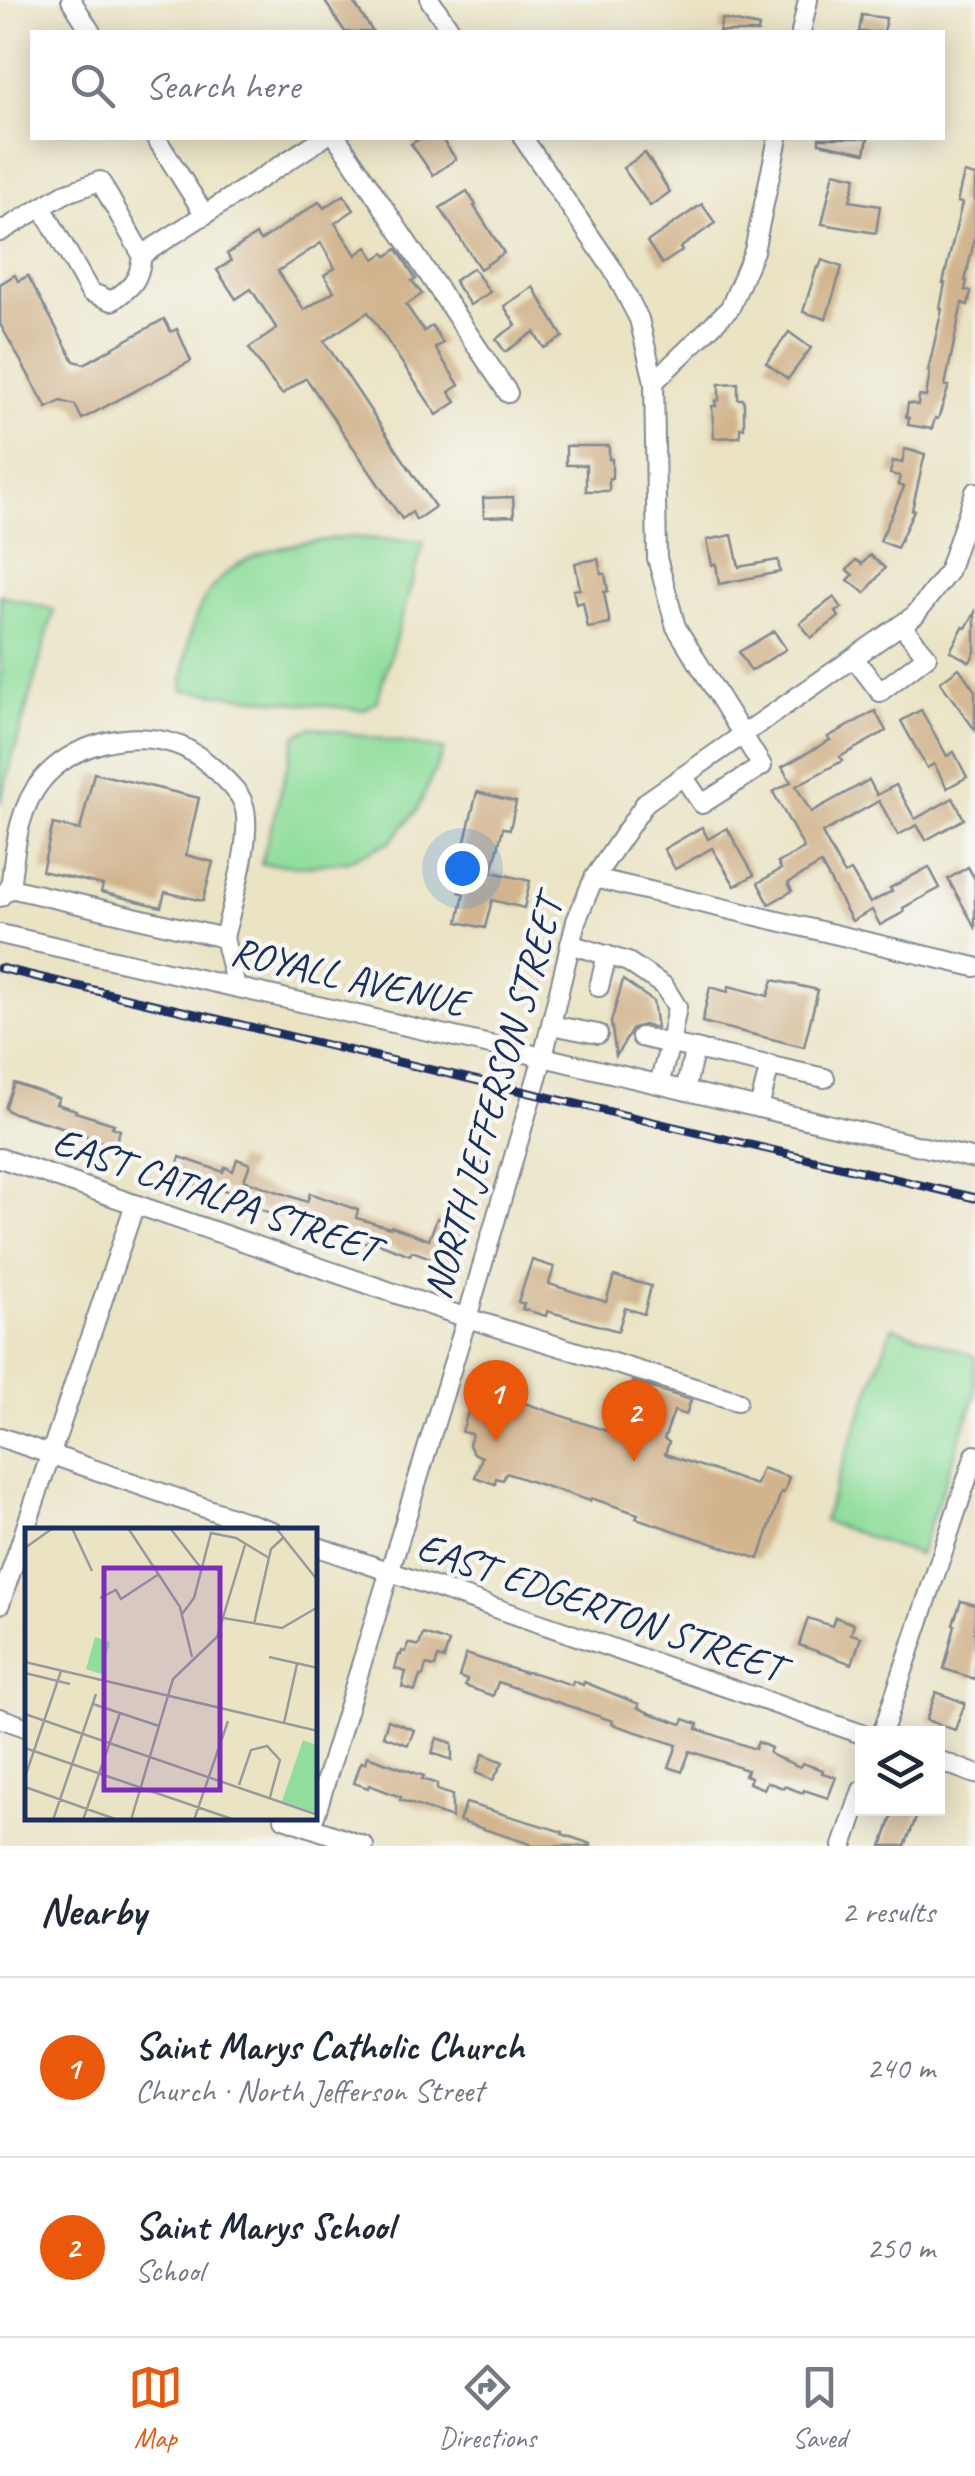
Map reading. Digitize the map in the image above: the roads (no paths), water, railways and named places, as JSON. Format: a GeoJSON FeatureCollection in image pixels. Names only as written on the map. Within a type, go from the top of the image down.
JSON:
{"type":"FeatureCollection","features":[{"type":"Feature","properties":{"kind":"street"},"geometry":{"type":"LineString","coordinates":[[71,0],[90,30]]}},
{"type":"Feature","properties":{"kind":"street"},"geometry":{"type":"LineString","coordinates":[[430,0],[451,30]]}},
{"type":"Feature","properties":{"kind":"street"},"geometry":{"type":"LineString","coordinates":[[801,30],[808,0]]}},
{"type":"Feature","properties":{"kind":"street"},"geometry":{"type":"LineString","coordinates":[[157,140],[205,215]]}},
{"type":"Feature","properties":{"kind":"street"},"geometry":{"type":"LineString","coordinates":[[142,255],[319,140]]}},
{"type":"Feature","properties":{"kind":"street"},"geometry":{"type":"LineString","coordinates":[[338,140],[508,393]]}},
{"type":"Feature","properties":{"kind":"street"},"geometry":{"type":"LineString","coordinates":[[525,140],[614,271],[639,319],[654,382],[657,558],[676,627],[762,766],[702,804],[683,776]]}},
{"type":"Feature","properties":{"kind":"street"},"geometry":{"type":"LineString","coordinates":[[654,382],[730,308],[754,250],[778,140]]}},
{"type":"Feature","properties":{"kind":"street"},"geometry":{"type":"LineString","coordinates":[[0,232],[64,194],[100,181],[142,255],[140,273],[131,288],[112,301],[90,292],[42,208]]}},
{"type":"Feature","properties":{"kind":"street","name":"NORTH JEFFERSON STREET"},"geometry":{"type":"LineString","coordinates":[[318,1807],[543,1057],[576,922],[594,878],[646,802],[915,615],[948,572],[972,519],[975,492]]}},
{"type":"Feature","properties":{"kind":"street"},"geometry":{"type":"LineString","coordinates":[[854,658],[880,692],[927,656],[901,625]]}},
{"type":"Feature","properties":{"kind":"street"},"geometry":{"type":"LineString","coordinates":[[224,938],[5,892],[25,808],[42,778],[71,755],[90,746],[150,740],[175,744],[204,760],[234,788],[244,802],[247,820],[246,842],[224,938],[236,987]]}},
{"type":"Feature","properties":{"kind":"street"},"geometry":{"type":"LineString","coordinates":[[594,878],[975,967]]}},
{"type":"Feature","properties":{"kind":"street","name":"ROYALL AVENUE"},"geometry":{"type":"LineString","coordinates":[[0,934],[975,1160]]}},
{"type":"Feature","properties":{"kind":"street"},"geometry":{"type":"LineString","coordinates":[[570,944],[628,962],[664,986],[677,1007],[660,1084]]}},
{"type":"Feature","properties":{"kind":"street"},"geometry":{"type":"LineString","coordinates":[[599,988],[607,955]]}},
{"type":"Feature","properties":{"kind":"street"},"geometry":{"type":"LineString","coordinates":[[551,1025],[598,1034]]}},
{"type":"Feature","properties":{"kind":"street"},"geometry":{"type":"LineString","coordinates":[[641,1037],[825,1078]]}},
{"type":"Feature","properties":{"kind":"street"},"geometry":{"type":"LineString","coordinates":[[685,1090],[695,1050]]}},
{"type":"Feature","properties":{"kind":"street"},"geometry":{"type":"LineString","coordinates":[[759,1108],[770,1065]]}},
{"type":"Feature","properties":{"kind":"street","name":"EAST CATALPA STREET"},"geometry":{"type":"LineString","coordinates":[[0,1158],[466,1318],[737,1401]]}},
{"type":"Feature","properties":{"kind":"street"},"geometry":{"type":"LineString","coordinates":[[0,1604],[136,1204]]}},
{"type":"Feature","properties":{"kind":"street"},"geometry":{"type":"LineString","coordinates":[[0,1437],[263,1528]]}},
{"type":"Feature","properties":{"kind":"street"},"geometry":{"type":"LineString","coordinates":[[885,1726],[975,1455]]}},
{"type":"Feature","properties":{"kind":"street","name":"EAST EDGERTON STREET"},"geometry":{"type":"LineString","coordinates":[[318,1547],[855,1732]]}},
{"type":"Feature","properties":{"kind":"street"},"geometry":{"type":"LineString","coordinates":[[0,1718],[25,1727]]}},
{"type":"Feature","properties":{"kind":"street"},"geometry":{"type":"LineString","coordinates":[[945,1763],[975,1774]]}},
{"type":"Feature","properties":{"kind":"street"},"geometry":{"type":"LineString","coordinates":[[843,1846],[855,1811]]}},
{"type":"Feature","properties":{"kind":"street"},"geometry":{"type":"LineString","coordinates":[[312,1827],[364,1846]]}},
{"type":"Feature","properties":{"kind":"railway"},"geometry":{"type":"LineString","coordinates":[[0,968],[975,1198]]}},
{"type":"Feature","properties":{"kind":"place","name":"Saint Marys Catholic Church"},"geometry":{"type":"Point","coordinates":[496,1442]}},
{"type":"Feature","properties":{"kind":"place","name":"Saint Marys School"},"geometry":{"type":"Point","coordinates":[634,1462]}}]}
